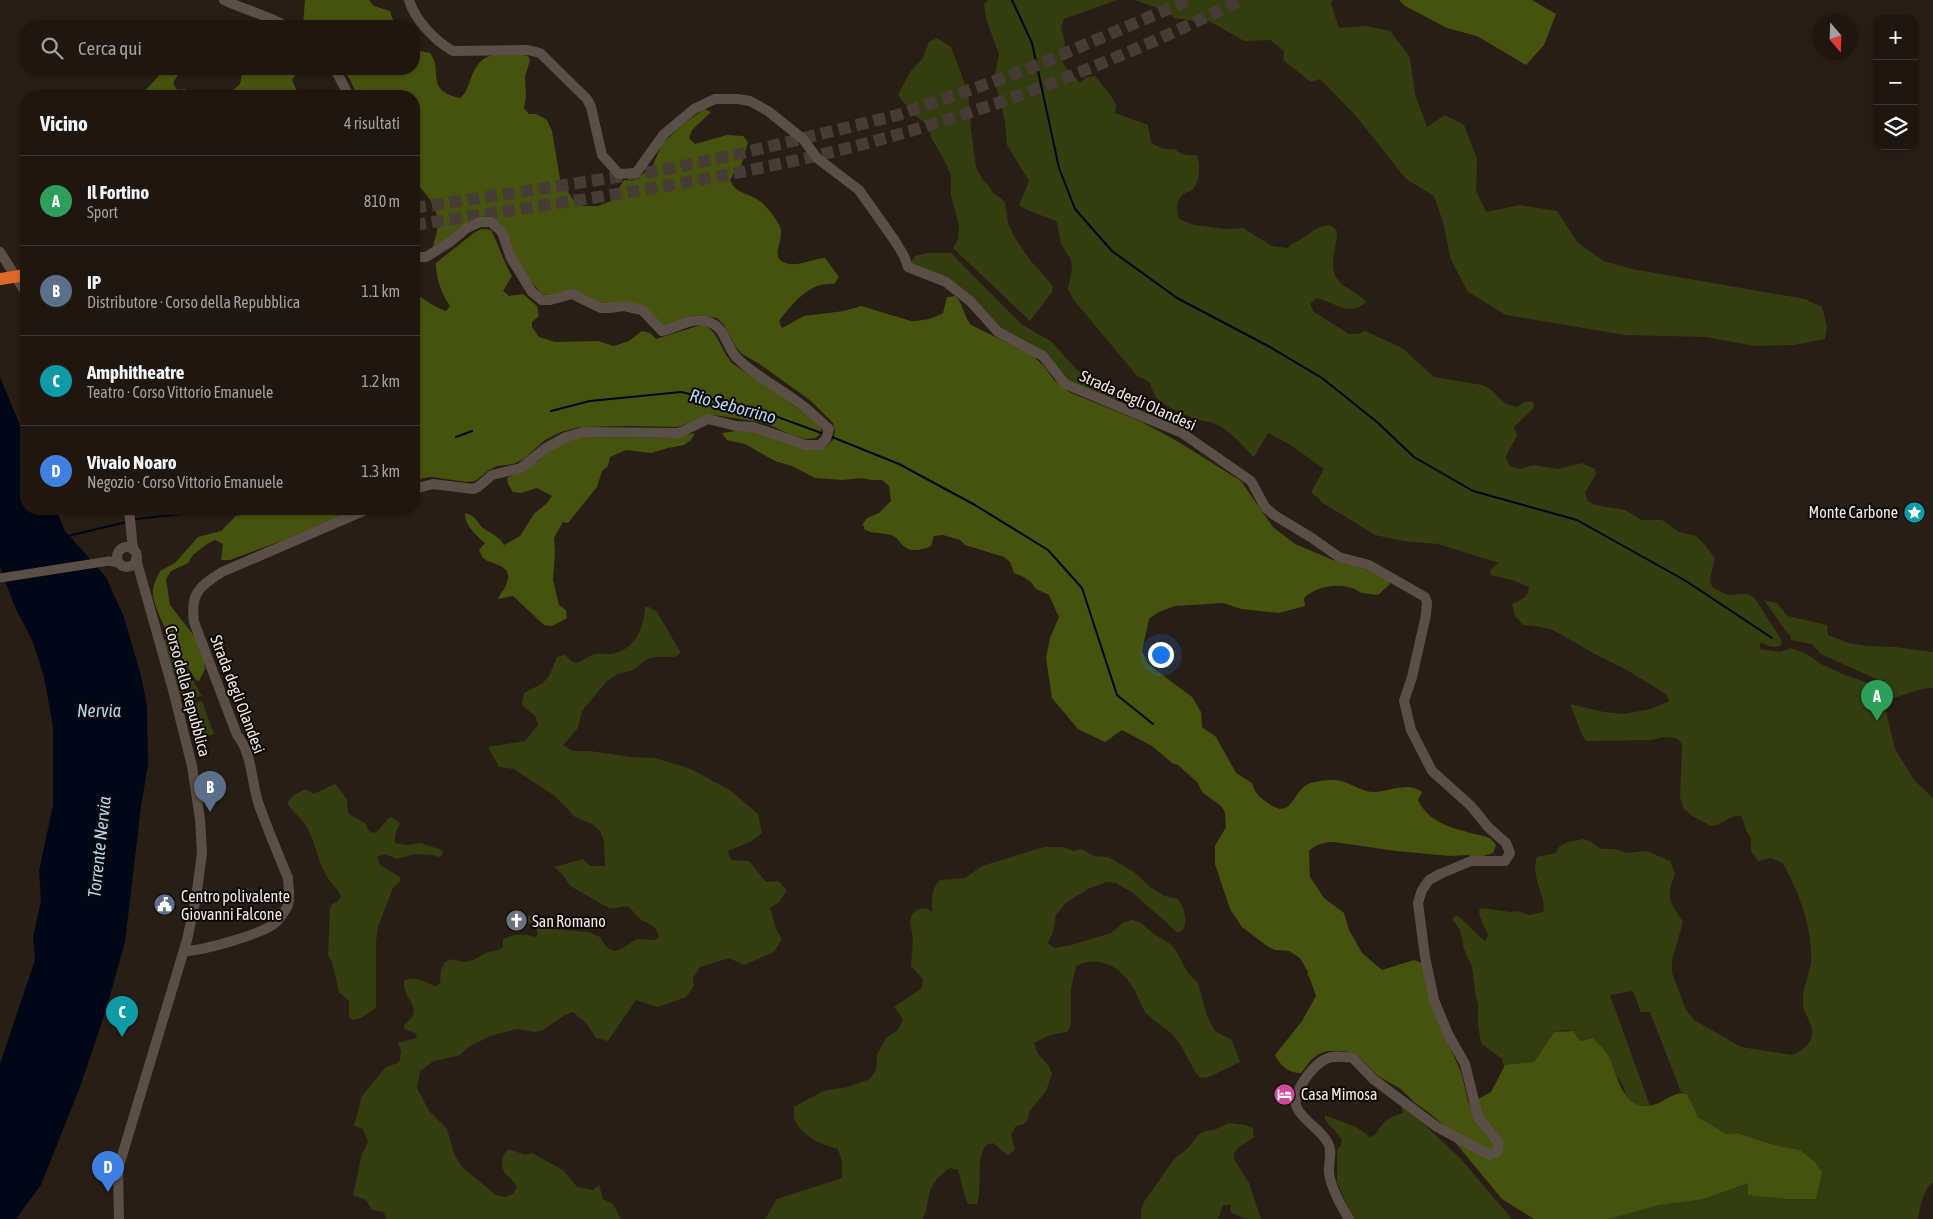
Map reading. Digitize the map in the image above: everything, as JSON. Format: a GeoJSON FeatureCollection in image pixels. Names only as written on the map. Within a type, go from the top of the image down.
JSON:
{"type":"FeatureCollection","features":[{"type":"Feature","properties":{"kind":"highway"},"geometry":{"type":"LineString","coordinates":[[0,279],[20,276]]}},
{"type":"Feature","properties":{"kind":"highway"},"geometry":{"type":"LineString","coordinates":[[0,287],[20,284]]}},
{"type":"Feature","properties":{"kind":"main road"},"geometry":{"type":"LineString","coordinates":[[224,0],[276,20]]}},
{"type":"Feature","properties":{"kind":"main road","name":"Strada degli Olandesi"},"geometry":{"type":"LineString","coordinates":[[409,0],[414,13],[432,34],[445,47],[453,51],[528,50],[540,52],[587,99],[591,107],[602,155],[619,174],[636,174],[664,134],[678,120],[694,108],[715,99],[738,98],[750,101],[768,111],[804,139],[817,158],[859,190],[895,241],[904,256],[908,268],[946,282],[970,301],[998,332],[1043,356],[1065,384],[1182,433],[1251,481],[1265,507],[1274,515],[1339,557],[1369,564],[1426,597],[1426,615],[1412,677],[1404,702],[1411,730],[1435,776],[1471,806],[1488,827],[1506,844],[1509,850],[1509,856],[1505,860],[1471,861],[1429,880],[1422,890],[1418,903],[1425,957],[1434,1000],[1448,1034],[1465,1064],[1478,1116],[1499,1146],[1498,1151],[1490,1155],[1437,1127],[1373,1079],[1352,1058],[1329,1058],[1319,1062],[1295,1096],[1296,1106],[1305,1120],[1328,1143],[1331,1162],[1329,1172],[1333,1188],[1349,1219]]}},
{"type":"Feature","properties":{"kind":"main road"},"geometry":{"type":"LineString","coordinates":[[338,75],[346,90]]}},
{"type":"Feature","properties":{"kind":"main road"},"geometry":{"type":"LineString","coordinates":[[420,258],[426,258],[467,228],[480,222],[491,222],[502,232],[511,258],[532,292],[542,300],[550,300],[572,294],[601,308],[624,306],[642,310],[662,331],[674,328],[692,319],[706,321],[720,328],[729,348],[745,365],[803,406],[829,429],[826,439],[820,444],[806,445],[753,427],[736,426],[708,419],[679,433],[583,432],[566,437],[546,448],[521,468],[492,475],[478,487],[468,489],[447,484],[433,484],[420,488]]}},
{"type":"Feature","properties":{"kind":"main road"},"geometry":{"type":"LineString","coordinates":[[0,252],[20,284]]}},
{"type":"Feature","properties":{"kind":"main road","name":"Corso della Repubblica"},"geometry":{"type":"LineString","coordinates":[[119,1219],[118,1169],[184,951],[196,898],[201,862],[200,819],[192,766],[135,555],[130,515]]}},
{"type":"Feature","properties":{"kind":"main road","name":"Strada degli Olandesi"},"geometry":{"type":"LineString","coordinates":[[184,951],[200,950],[252,934],[274,924],[288,906],[289,890],[288,878],[257,798],[247,750],[237,736],[194,622],[192,607],[194,599],[200,589],[222,572],[354,515]]}},
{"type":"Feature","properties":{"kind":"main road","name":"Corso della Repubblica"},"geometry":{"type":"LineString","coordinates":[[131,523],[116,559],[144,587]]}},
{"type":"Feature","properties":{"kind":"main road"},"geometry":{"type":"LineString","coordinates":[[128,548],[135,555],[131,566],[116,559],[128,548]]}},
{"type":"Feature","properties":{"kind":"street"},"geometry":{"type":"LineString","coordinates":[[1,576],[116,559]]}},
{"type":"Feature","properties":{"kind":"green space"},"geometry":{"type":"Polygon","coordinates":[[[305,0],[369,0],[374,6],[390,11],[393,20],[303,20],[305,0]]]}},
{"type":"Feature","properties":{"kind":"green space"},"geometry":{"type":"Polygon","coordinates":[[[988,0],[1117,0],[1064,19],[1061,27],[1065,44],[1062,61],[1080,83],[1086,77],[1095,76],[1116,104],[1115,113],[1148,125],[1151,142],[1159,147],[1174,149],[1185,155],[1197,155],[1199,169],[1197,182],[1192,190],[1182,195],[1178,201],[1177,212],[1179,219],[1194,225],[1226,229],[1243,228],[1272,246],[1288,248],[1317,228],[1330,225],[1337,231],[1333,260],[1334,273],[1344,286],[1359,295],[1366,302],[1360,306],[1348,309],[1317,298],[1310,304],[1314,312],[1349,334],[1365,331],[1402,348],[1434,377],[1482,385],[1490,389],[1506,404],[1517,407],[1524,402],[1532,401],[1533,409],[1514,427],[1517,435],[1506,458],[1510,466],[1520,469],[1533,465],[1558,469],[1582,463],[1595,469],[1596,474],[1585,493],[1588,501],[1595,505],[1625,510],[1642,520],[1662,520],[1679,532],[1696,536],[1715,558],[1710,579],[1712,587],[1727,595],[1747,594],[1754,597],[1782,641],[1781,645],[1776,647],[1761,642],[1759,649],[1780,652],[1791,648],[1807,654],[1821,664],[1865,682],[1876,689],[1884,703],[1895,749],[1914,780],[1933,798],[1933,1183],[1924,1194],[1918,1219],[1607,1219],[1800,1150],[1774,1145],[1737,1133],[1726,1134],[1707,1127],[1699,1118],[1687,1094],[1681,1092],[1650,1012],[1641,1012],[1633,991],[1610,995],[1650,1106],[1637,1105],[1627,1098],[1609,1057],[1593,1038],[1580,1041],[1573,1031],[1554,1032],[1534,1062],[1509,1084],[1502,1059],[1482,1044],[1472,967],[1464,949],[1460,930],[1452,919],[1456,915],[1485,941],[1488,935],[1480,917],[1479,911],[1481,908],[1517,911],[1530,915],[1543,912],[1543,899],[1535,865],[1537,857],[1556,853],[1559,847],[1565,843],[1583,839],[1590,841],[1601,849],[1614,849],[1627,853],[1647,851],[1670,861],[1675,874],[1670,889],[1670,900],[1683,922],[1672,960],[1672,973],[1686,1010],[1694,1020],[1741,1047],[1793,1055],[1806,1046],[1812,1034],[1803,1002],[1811,961],[1811,948],[1807,922],[1789,874],[1783,863],[1771,858],[1758,861],[1751,851],[1751,838],[1747,833],[1741,816],[1734,816],[1711,826],[1684,809],[1680,797],[1682,748],[1681,742],[1676,738],[1586,741],[1570,704],[1604,712],[1624,714],[1651,709],[1669,701],[1666,694],[1625,669],[1553,630],[1523,625],[1515,616],[1512,604],[1524,598],[1528,593],[1529,587],[1512,580],[1491,575],[1492,568],[1499,563],[1438,544],[1403,541],[1375,535],[1323,503],[1311,492],[1324,469],[1292,446],[1268,433],[1254,457],[1230,433],[1219,426],[1181,413],[1164,404],[1156,397],[1150,384],[1138,377],[1073,299],[1068,289],[1072,269],[1071,260],[1061,244],[1057,222],[1019,205],[1029,181],[1007,145],[1005,121],[995,82],[999,54],[986,19],[984,4],[988,0]]]}},
{"type":"Feature","properties":{"kind":"green space"},"geometry":{"type":"Polygon","coordinates":[[[1135,0],[1332,0],[1331,4],[1339,28],[1366,26],[1390,31],[1410,57],[1415,94],[1427,127],[1445,115],[1464,125],[1477,159],[1476,191],[1486,212],[1520,205],[1557,211],[1578,243],[1604,261],[1632,269],[1805,299],[1822,307],[1827,326],[1825,339],[1794,345],[1755,346],[1706,337],[1625,335],[1506,315],[1468,292],[1451,260],[1443,222],[1434,196],[1406,179],[1356,116],[1320,79],[1311,82],[1283,60],[1284,51],[1270,40],[1244,41],[1209,21],[1200,22],[1174,18],[1168,12],[1135,0]]]}},
{"type":"Feature","properties":{"kind":"green space"},"geometry":{"type":"Polygon","coordinates":[[[1399,0],[1532,0],[1556,14],[1544,45],[1526,65],[1477,36],[1447,28],[1405,6],[1399,0]]]}},
{"type":"Feature","properties":{"kind":"green space"},"geometry":{"type":"Polygon","coordinates":[[[937,38],[951,47],[968,92],[976,167],[982,179],[994,194],[1005,203],[1008,223],[1015,238],[1031,261],[1053,286],[1052,292],[1030,321],[953,248],[958,239],[959,226],[951,195],[951,175],[931,138],[929,126],[914,115],[898,95],[910,72],[923,58],[929,42],[937,38]]]}},
{"type":"Feature","properties":{"kind":"green space"},"geometry":{"type":"Polygon","coordinates":[[[420,51],[430,53],[434,60],[438,85],[442,90],[449,95],[460,98],[466,91],[474,72],[483,59],[498,54],[528,56],[530,60],[525,77],[526,97],[524,108],[529,114],[536,114],[547,120],[552,131],[560,179],[573,200],[582,206],[598,206],[611,201],[624,180],[633,181],[652,167],[662,144],[681,126],[704,109],[711,112],[692,130],[689,138],[695,144],[727,135],[743,136],[748,142],[741,166],[730,180],[736,189],[761,202],[781,228],[778,250],[779,259],[788,264],[799,264],[825,258],[839,277],[834,284],[817,286],[802,295],[779,321],[782,328],[804,316],[844,311],[861,306],[911,321],[923,320],[943,313],[947,297],[956,296],[971,325],[1032,355],[1043,365],[1054,380],[1069,392],[1142,422],[1177,441],[1241,481],[1273,527],[1295,544],[1333,560],[1375,572],[1389,581],[1390,584],[1378,595],[1362,593],[1353,588],[1326,587],[1314,591],[1304,598],[1305,606],[1279,613],[1241,609],[1223,603],[1175,606],[1159,612],[1149,619],[1142,651],[1148,664],[1192,697],[1201,712],[1202,727],[1216,737],[1236,773],[1252,783],[1254,790],[1260,797],[1277,808],[1283,809],[1288,806],[1301,789],[1321,781],[1341,781],[1365,791],[1374,792],[1411,787],[1422,792],[1418,800],[1431,817],[1459,830],[1490,838],[1496,845],[1493,853],[1477,858],[1468,855],[1450,856],[1396,851],[1334,842],[1320,844],[1309,851],[1310,877],[1324,898],[1344,913],[1349,930],[1362,953],[1382,970],[1414,960],[1422,963],[1444,1034],[1461,1072],[1468,1101],[1477,1122],[1478,1099],[1491,1092],[1505,1065],[1534,1062],[1554,1032],[1573,1031],[1580,1041],[1593,1038],[1605,1050],[1622,1090],[1632,1102],[1648,1106],[1658,1104],[1677,1094],[1687,1094],[1699,1118],[1726,1134],[1737,1133],[1774,1145],[1800,1150],[1815,1162],[1822,1173],[1816,1199],[1787,1199],[1748,1195],[1748,1183],[1703,1199],[1659,1205],[1609,1219],[1534,1219],[1502,1199],[1454,1141],[1453,1133],[1414,1102],[1401,1089],[1378,1076],[1357,1055],[1344,1051],[1327,1051],[1312,1059],[1301,1073],[1292,1072],[1285,1068],[1275,1055],[1302,1021],[1316,996],[1307,975],[1308,972],[1300,958],[1289,951],[1275,950],[1267,946],[1242,927],[1230,909],[1215,864],[1215,846],[1226,827],[1225,812],[1221,806],[1202,792],[1198,783],[1178,765],[1172,763],[1152,746],[1122,730],[1105,742],[1078,729],[1052,698],[1046,658],[1050,638],[1059,617],[1049,595],[1036,589],[1024,577],[1014,573],[1010,562],[1004,557],[965,545],[960,540],[943,535],[934,536],[931,546],[911,550],[891,535],[864,529],[862,525],[867,518],[879,513],[891,501],[889,486],[882,480],[815,478],[792,466],[775,461],[745,444],[727,440],[722,433],[750,429],[819,448],[827,446],[833,440],[835,431],[833,423],[811,401],[758,363],[742,354],[724,325],[717,318],[699,315],[690,316],[666,327],[657,324],[643,313],[588,299],[549,296],[541,293],[521,269],[500,223],[487,216],[478,218],[433,250],[438,223],[437,216],[432,203],[420,187],[420,90],[355,90],[347,75],[420,75],[420,51]]]}},
{"type":"Feature","properties":{"kind":"green space"},"geometry":{"type":"Polygon","coordinates":[[[158,75],[178,75],[173,83],[177,90],[146,90],[158,75]]]}},
{"type":"Feature","properties":{"kind":"green space"},"geometry":{"type":"Polygon","coordinates":[[[242,75],[295,75],[292,80],[296,90],[233,90],[240,84],[242,75]]]}},
{"type":"Feature","properties":{"kind":"green space"},"geometry":{"type":"Polygon","coordinates":[[[482,229],[491,230],[512,276],[503,291],[509,296],[523,294],[537,306],[539,316],[532,322],[532,327],[539,337],[555,342],[598,341],[614,346],[629,341],[642,331],[650,333],[656,339],[704,324],[714,333],[725,354],[733,364],[776,392],[819,425],[822,433],[815,438],[806,439],[789,434],[765,423],[714,415],[702,417],[678,427],[580,427],[561,432],[545,440],[525,458],[514,464],[497,466],[475,481],[466,482],[432,477],[420,479],[420,297],[446,311],[450,306],[440,285],[436,263],[475,232],[482,229]]]}},
{"type":"Feature","properties":{"kind":"green space"},"geometry":{"type":"Polygon","coordinates":[[[927,253],[951,253],[1021,324],[1052,342],[1076,369],[1088,378],[1091,384],[1099,388],[1112,388],[1130,395],[1118,399],[1108,398],[1067,382],[1056,367],[1000,330],[978,304],[909,266],[915,256],[927,253]]]}},
{"type":"Feature","properties":{"kind":"green space"},"geometry":{"type":"Polygon","coordinates":[[[695,433],[691,440],[684,445],[651,453],[626,450],[610,457],[608,466],[602,471],[597,487],[568,523],[563,522],[554,538],[553,580],[559,605],[566,610],[567,618],[552,626],[544,625],[513,596],[498,599],[506,585],[508,573],[502,567],[482,557],[479,550],[485,543],[469,526],[465,513],[473,516],[483,528],[498,538],[504,545],[520,536],[534,514],[552,496],[537,488],[521,493],[513,492],[507,478],[537,462],[553,448],[567,440],[582,437],[671,438],[695,433]]]}},
{"type":"Feature","properties":{"kind":"green space"},"geometry":{"type":"Polygon","coordinates":[[[342,515],[230,560],[221,560],[223,544],[215,540],[193,555],[188,563],[171,571],[166,579],[170,605],[195,637],[204,660],[205,669],[199,681],[196,680],[184,661],[162,622],[154,598],[154,584],[160,571],[175,563],[198,537],[221,531],[236,516],[342,515]]]}},
{"type":"Feature","properties":{"kind":"green space"},"geometry":{"type":"Polygon","coordinates":[[[1764,600],[1777,603],[1788,616],[1827,625],[1828,635],[1848,643],[1933,652],[1933,688],[1918,690],[1893,698],[1889,687],[1876,679],[1821,654],[1812,644],[1791,640],[1791,636],[1764,600]]]}},
{"type":"Feature","properties":{"kind":"green space"},"geometry":{"type":"Polygon","coordinates":[[[645,607],[649,607],[657,612],[681,653],[674,657],[647,659],[633,670],[618,674],[607,681],[582,711],[578,728],[563,745],[573,751],[655,758],[691,769],[731,791],[758,814],[762,833],[752,841],[728,851],[731,860],[749,861],[766,882],[778,881],[787,890],[779,902],[770,908],[776,929],[782,939],[774,952],[744,965],[729,958],[700,967],[693,978],[694,986],[686,997],[658,1007],[636,1000],[608,1041],[596,1038],[587,1024],[573,1012],[565,1015],[543,1030],[534,1032],[517,1029],[490,1036],[467,1048],[460,1055],[434,1061],[420,1071],[417,1088],[429,1111],[447,1129],[454,1154],[463,1168],[496,1195],[505,1197],[513,1194],[517,1186],[503,1169],[503,1155],[509,1149],[525,1155],[532,1153],[563,1170],[577,1187],[593,1190],[599,1185],[603,1199],[613,1204],[621,1219],[386,1219],[384,1212],[372,1210],[366,1200],[353,1195],[362,1154],[368,1142],[363,1129],[354,1126],[362,1096],[385,1068],[400,1060],[401,1051],[398,1043],[416,1038],[417,1034],[405,1029],[404,1025],[411,1019],[414,1008],[406,994],[404,981],[412,978],[436,986],[440,983],[441,970],[445,962],[454,960],[467,962],[486,953],[498,950],[503,947],[503,939],[511,936],[535,937],[538,934],[536,929],[528,922],[528,917],[531,914],[537,916],[550,929],[588,932],[600,937],[606,947],[614,951],[623,948],[637,939],[654,940],[659,938],[655,928],[640,919],[628,907],[609,908],[570,886],[563,875],[554,867],[583,859],[590,866],[605,866],[604,841],[600,831],[592,824],[575,817],[555,796],[514,769],[499,767],[488,747],[525,741],[538,725],[536,717],[523,706],[524,693],[543,683],[549,676],[557,657],[565,655],[574,663],[577,663],[595,654],[619,652],[637,637],[643,623],[645,607]]]}},
{"type":"Feature","properties":{"kind":"green space"},"geometry":{"type":"Polygon","coordinates":[[[169,639],[202,696],[180,700],[163,640],[169,639]]]}},
{"type":"Feature","properties":{"kind":"green space"},"geometry":{"type":"Polygon","coordinates":[[[202,701],[214,734],[197,740],[185,707],[202,701]]]}},
{"type":"Feature","properties":{"kind":"green space"},"geometry":{"type":"Polygon","coordinates":[[[335,784],[347,799],[350,815],[365,823],[369,831],[376,832],[391,817],[400,823],[395,835],[395,843],[408,845],[420,843],[442,850],[443,854],[440,857],[414,854],[397,859],[385,854],[377,857],[380,865],[400,877],[400,881],[393,888],[378,927],[376,941],[376,1008],[361,1018],[353,1020],[349,1017],[349,1001],[339,992],[332,962],[328,955],[330,909],[331,905],[341,897],[323,869],[305,824],[287,803],[294,795],[305,789],[314,794],[335,784]]]}},
{"type":"Feature","properties":{"kind":"green space"},"geometry":{"type":"Polygon","coordinates":[[[1044,847],[1062,847],[1074,851],[1082,849],[1094,856],[1108,857],[1134,872],[1150,887],[1165,896],[1178,899],[1184,911],[1185,923],[1182,931],[1177,932],[1133,893],[1116,883],[1107,882],[1090,888],[1067,902],[1056,915],[1053,932],[1048,943],[1054,948],[1071,945],[1111,933],[1124,922],[1133,920],[1141,923],[1175,949],[1188,973],[1198,983],[1207,1016],[1215,1031],[1232,1040],[1240,1062],[1209,1077],[1200,1078],[1173,1035],[1146,1013],[1134,989],[1123,974],[1101,962],[1085,963],[1076,966],[1071,989],[1071,1024],[1067,1032],[1050,1035],[1034,1043],[1038,1054],[1049,1066],[1052,1074],[1046,1091],[1030,1111],[1027,1121],[1016,1126],[1011,1134],[1015,1150],[1008,1156],[993,1143],[986,1145],[981,1158],[977,1204],[968,1204],[958,1170],[950,1168],[939,1176],[934,1183],[923,1219],[765,1219],[777,1199],[842,1178],[842,1162],[838,1149],[820,1143],[804,1133],[795,1121],[794,1107],[823,1091],[848,1087],[870,1079],[876,1070],[877,1054],[887,1037],[898,1030],[903,1019],[894,1007],[922,988],[923,979],[911,966],[913,939],[910,922],[912,914],[918,909],[926,908],[932,912],[934,891],[940,880],[965,878],[982,866],[1044,847]]]}},
{"type":"Feature","properties":{"kind":"green space"},"geometry":{"type":"Polygon","coordinates":[[[1401,1105],[1409,1110],[1459,1157],[1512,1219],[1353,1219],[1337,1182],[1337,1150],[1341,1145],[1342,1139],[1325,1120],[1325,1115],[1355,1127],[1369,1137],[1375,1135],[1386,1121],[1403,1113],[1401,1105]]]}},
{"type":"Feature","properties":{"kind":"green space"},"geometry":{"type":"Polygon","coordinates":[[[1229,1123],[1246,1125],[1253,1128],[1254,1137],[1234,1153],[1235,1161],[1249,1183],[1261,1219],[1246,1219],[1230,1212],[1231,1205],[1223,1205],[1218,1219],[1141,1219],[1141,1210],[1144,1202],[1174,1159],[1188,1148],[1198,1135],[1229,1123]]]}},
{"type":"Feature","properties":{"kind":"water"},"geometry":{"type":"Polygon","coordinates":[[[0,377],[20,425],[20,515],[58,515],[65,531],[106,577],[124,617],[141,676],[147,706],[148,764],[125,942],[106,1010],[80,1087],[41,1185],[16,1219],[0,1219],[0,1064],[35,960],[33,937],[41,900],[39,871],[53,805],[53,727],[44,677],[33,642],[14,605],[0,567],[0,377]]]}},
{"type":"Feature","properties":{"kind":"waterway"},"geometry":{"type":"LineString","coordinates":[[1012,0],[1032,43],[1059,168],[1075,209],[1112,251],[1177,298],[1270,347],[1322,378],[1377,422],[1414,457],[1473,491],[1577,520],[1686,581],[1772,638]]}},
{"type":"Feature","properties":{"kind":"waterway","name":"Rio Seborrino"},"geometry":{"type":"LineString","coordinates":[[551,411],[590,401],[681,392],[756,409],[824,434]]}},
{"type":"Feature","properties":{"kind":"waterway","name":"Rio Seborrino"},"geometry":{"type":"LineString","coordinates":[[456,437],[472,431]]}},
{"type":"Feature","properties":{"kind":"waterway"},"geometry":{"type":"LineString","coordinates":[[832,437],[899,464],[975,505],[1048,550],[1082,588],[1117,695],[1153,724]]}},
{"type":"Feature","properties":{"kind":"waterway","name":"Rio Seborrino"},"geometry":{"type":"LineString","coordinates":[[136,519],[173,515]]}},
{"type":"Feature","properties":{"kind":"waterway"},"geometry":{"type":"LineString","coordinates":[[68,536],[126,522]]}},
{"type":"Feature","properties":{"kind":"tunnel"},"geometry":{"type":"LineString","coordinates":[[420,207],[669,169],[898,115],[1026,70],[1189,0]]}},
{"type":"Feature","properties":{"kind":"tunnel"},"geometry":{"type":"LineString","coordinates":[[420,224],[706,179],[802,159],[915,130],[1026,93],[1081,72],[1241,0]]}},
{"type":"Feature","properties":{"kind":"place","name":"Monte Carbone"},"geometry":{"type":"Point","coordinates":[1914,512]}},
{"type":"Feature","properties":{"kind":"place","name":"Il Fortino"},"geometry":{"type":"Point","coordinates":[1877,721]}},
{"type":"Feature","properties":{"kind":"place","name":"IP"},"geometry":{"type":"Point","coordinates":[210,812]}},
{"type":"Feature","properties":{"kind":"place","name":"Centro polivalente Giovanni Falcone"},"geometry":{"type":"Point","coordinates":[165,905]}},
{"type":"Feature","properties":{"kind":"place","name":"San Romano"},"geometry":{"type":"Point","coordinates":[516,921]}},
{"type":"Feature","properties":{"kind":"place","name":"Amphitheatre"},"geometry":{"type":"Point","coordinates":[122,1037]}},
{"type":"Feature","properties":{"kind":"place","name":"Casa Mimosa"},"geometry":{"type":"Point","coordinates":[1285,1094]}},
{"type":"Feature","properties":{"kind":"place","name":"Vivaio Noaro"},"geometry":{"type":"Point","coordinates":[108,1192]}},
{"type":"Feature","properties":{"kind":"water label","name":"Nervia"},"geometry":{"type":"Point","coordinates":[99,710]}},
{"type":"Feature","properties":{"kind":"water label","name":"Torrente Nervia"},"geometry":{"type":"Point","coordinates":[99,847]}}]}
